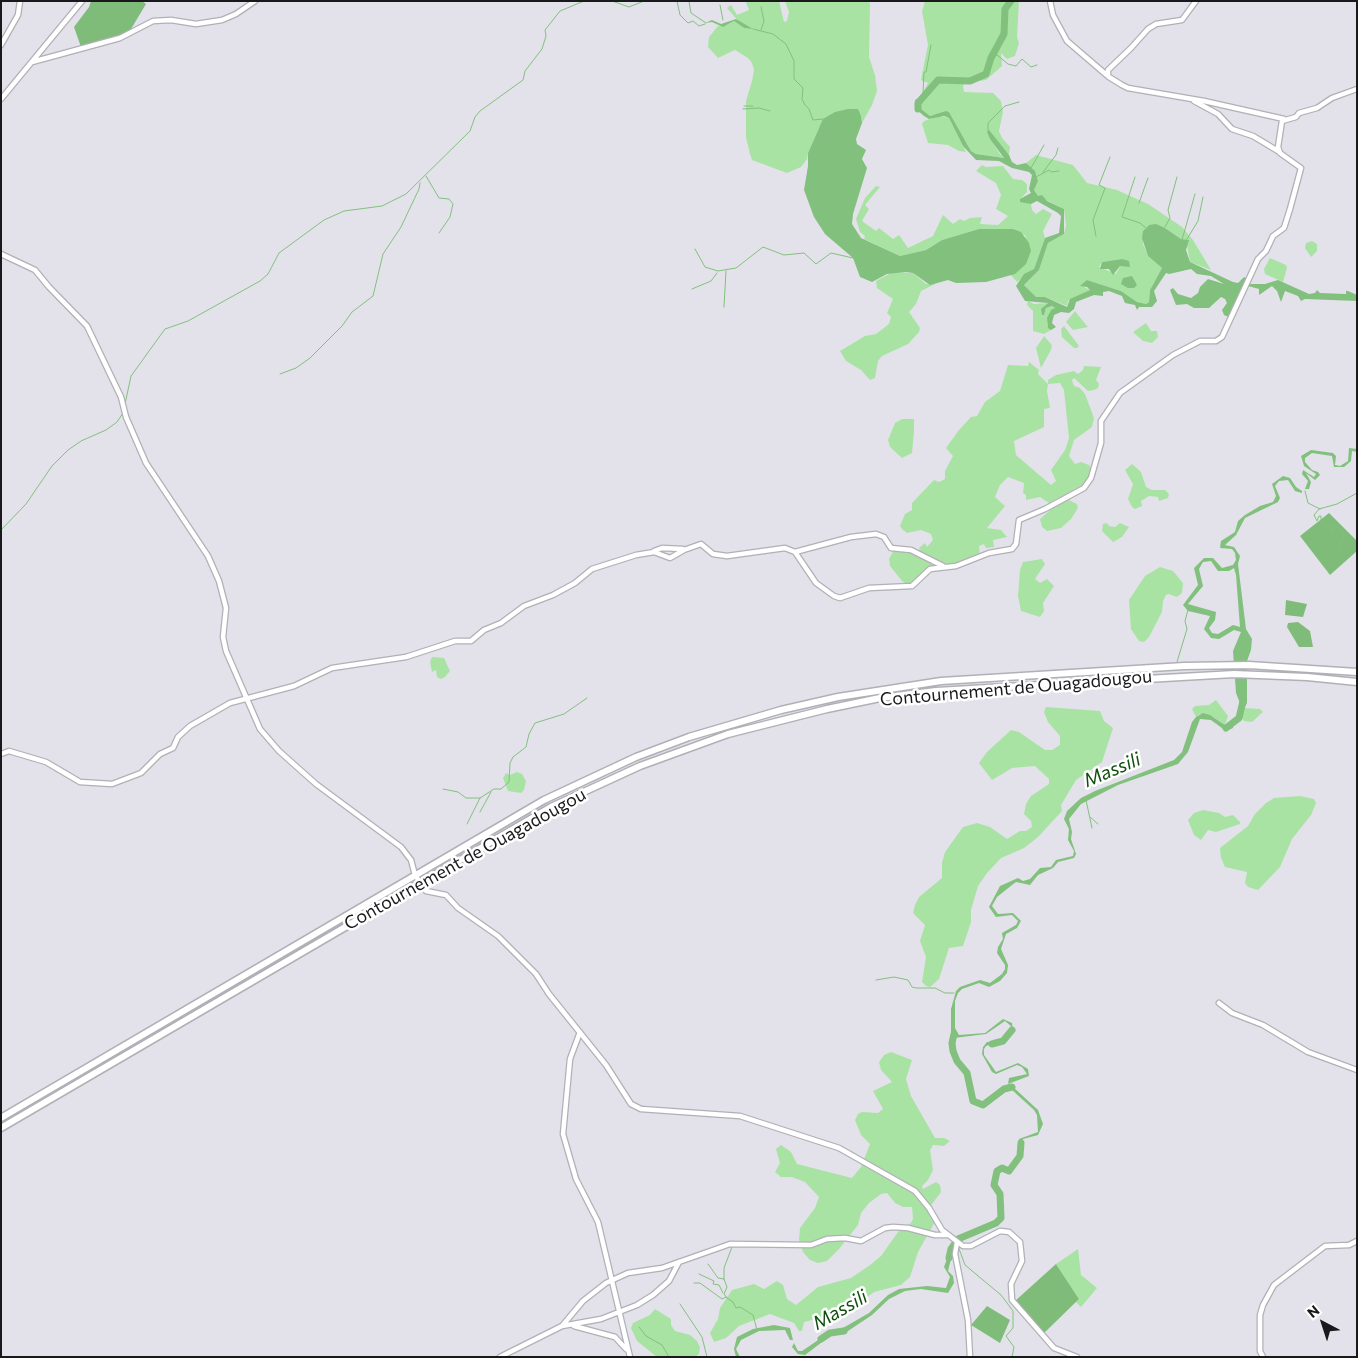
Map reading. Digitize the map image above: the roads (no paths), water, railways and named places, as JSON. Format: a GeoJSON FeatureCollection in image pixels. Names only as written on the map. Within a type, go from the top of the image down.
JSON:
{"type":"FeatureCollection","features":[{"type":"Feature","properties":{"kind":"highway","name":"Contournement de Ouagadougou"},"geometry":{"type":"LineString","coordinates":[[1,1118],[544,800],[584,780],[689,737],[781,710],[878,689],[941,681],[1234,665],[1357,672]]}},
{"type":"Feature","properties":{"kind":"highway","name":"Contournement de Ouagadougou"},"geometry":{"type":"LineString","coordinates":[[1,1128],[536,815],[594,787],[678,751],[779,720],[880,698],[936,691],[1234,674],[1307,677],[1357,682]]}},
{"type":"Feature","properties":{"kind":"street"},"geometry":{"type":"LineString","coordinates":[[1,45],[18,15],[20,1]]}},
{"type":"Feature","properties":{"kind":"street"},"geometry":{"type":"LineString","coordinates":[[32,62],[120,38],[152,21],[171,20],[196,24],[222,20],[256,1]]}},
{"type":"Feature","properties":{"kind":"street"},"geometry":{"type":"LineString","coordinates":[[1050,1],[1053,15],[1063,36],[1108,76],[1128,88],[1284,119],[1296,118],[1299,113],[1317,108],[1332,98],[1357,89]]}},
{"type":"Feature","properties":{"kind":"street"},"geometry":{"type":"LineString","coordinates":[[1108,76],[1108,70],[1148,29],[1156,24],[1182,20],[1196,1]]}},
{"type":"Feature","properties":{"kind":"street"},"geometry":{"type":"LineString","coordinates":[[1,99],[81,2]]}},
{"type":"Feature","properties":{"kind":"street"},"geometry":{"type":"LineString","coordinates":[[650,552],[656,552],[667,558],[701,544],[713,554],[727,556],[785,548],[795,552],[816,583],[837,598],[869,588],[912,586],[930,569],[966,563],[989,552],[1012,549],[1016,544],[1018,520],[1045,509],[1084,488],[1090,478],[1101,443],[1101,420],[1120,393],[1173,355],[1204,340],[1216,341],[1222,337],[1258,259],[1266,251],[1272,236],[1284,228],[1301,168],[1253,136],[1232,130],[1218,114],[1190,100]]}},
{"type":"Feature","properties":{"kind":"street"},"geometry":{"type":"LineString","coordinates":[[1280,153],[1278,147],[1284,119]]}},
{"type":"Feature","properties":{"kind":"street"},"geometry":{"type":"LineString","coordinates":[[1,254],[35,270],[87,326],[121,397],[126,417],[146,462],[206,551],[219,581],[226,608],[223,637],[226,651],[260,729],[279,751],[316,784],[401,847],[411,860],[415,875],[426,891],[446,895],[458,908],[498,936],[536,974],[549,994],[606,1065],[631,1104],[635,1107],[740,1116],[829,1144],[915,1191],[947,1235],[962,1246],[971,1246],[1004,1230],[1020,1242],[1022,1260],[1011,1284],[1012,1300],[1054,1348],[1077,1357]]}},
{"type":"Feature","properties":{"kind":"street"},"geometry":{"type":"LineString","coordinates":[[795,552],[850,537],[876,534],[884,537],[891,548],[911,550],[944,567]]}},
{"type":"Feature","properties":{"kind":"street"},"geometry":{"type":"LineString","coordinates":[[1,754],[9,751],[46,762],[80,782],[112,784],[141,773],[160,754],[173,748],[178,737],[190,726],[230,703],[294,686],[332,668],[390,660],[455,641],[471,641],[484,630],[501,623],[524,606],[553,595],[575,583],[592,569],[662,548],[686,549]]}},
{"type":"Feature","properties":{"kind":"street"},"geometry":{"type":"LineString","coordinates":[[1219,1003],[1232,1013],[1263,1025],[1310,1053],[1357,1070]]}},
{"type":"Feature","properties":{"kind":"street"},"geometry":{"type":"LineString","coordinates":[[580,1032],[570,1059],[563,1134],[576,1179],[598,1222],[630,1357]]}},
{"type":"Feature","properties":{"kind":"street"},"geometry":{"type":"LineString","coordinates":[[562,1326],[594,1290],[612,1280],[628,1274],[646,1272],[679,1262],[730,1244],[811,1245],[827,1239],[845,1238],[861,1241],[885,1228],[893,1227],[908,1228],[935,1235],[947,1235]]}},
{"type":"Feature","properties":{"kind":"street"},"geometry":{"type":"LineString","coordinates":[[1263,1357],[1260,1351],[1260,1315],[1263,1305],[1274,1285],[1325,1246],[1349,1245],[1357,1241]]}},
{"type":"Feature","properties":{"kind":"street"},"geometry":{"type":"LineString","coordinates":[[957,1242],[955,1254],[968,1320],[970,1357]]}},
{"type":"Feature","properties":{"kind":"street"},"geometry":{"type":"LineString","coordinates":[[500,1357],[562,1326],[620,1312],[637,1305],[669,1281],[679,1262]]}},
{"type":"Feature","properties":{"kind":"street"},"geometry":{"type":"LineString","coordinates":[[572,1325],[615,1337],[627,1350]]}},
{"type":"Feature","properties":{"kind":"waterway"},"geometry":{"type":"LineString","coordinates":[[125,404],[131,376],[165,329],[188,321],[260,281],[268,274],[279,253],[324,220],[344,211],[382,206],[406,194],[470,131],[475,117],[480,111],[523,80],[525,71],[542,49],[546,36],[545,30],[560,11],[584,1]]}},
{"type":"Feature","properties":{"kind":"waterway"},"geometry":{"type":"LineString","coordinates":[[612,1],[629,7],[644,1]]}},
{"type":"Feature","properties":{"kind":"waterway"},"geometry":{"type":"LineString","coordinates":[[677,1],[680,15],[688,23],[693,21],[699,26],[705,24]]}},
{"type":"Feature","properties":{"kind":"waterway"},"geometry":{"type":"LineString","coordinates":[[689,1],[691,13],[706,23]]}},
{"type":"Feature","properties":{"kind":"waterway"},"geometry":{"type":"LineString","coordinates":[[918,109],[918,103],[938,80],[970,81],[986,74],[991,58],[1004,34],[1005,9],[1011,1]]}},
{"type":"Feature","properties":{"kind":"waterway"},"geometry":{"type":"LineString","coordinates":[[720,5],[723,20]]}},
{"type":"Feature","properties":{"kind":"waterway"},"geometry":{"type":"LineString","coordinates":[[761,7],[764,21],[761,30]]}},
{"type":"Feature","properties":{"kind":"waterway"},"geometry":{"type":"LineString","coordinates":[[753,29],[773,34],[786,44],[794,61],[794,79],[803,88],[802,99],[809,109],[813,120],[823,119]]}},
{"type":"Feature","properties":{"kind":"waterway"},"geometry":{"type":"LineString","coordinates":[[925,96],[923,93],[924,72],[926,72],[931,45]]}},
{"type":"Feature","properties":{"kind":"waterway"},"geometry":{"type":"LineString","coordinates":[[993,57],[997,55],[1008,64],[1016,66],[1022,59],[1031,67],[1037,65]]}},
{"type":"Feature","properties":{"kind":"waterway"},"geometry":{"type":"LineString","coordinates":[[988,131],[988,123],[1005,106],[1019,102]]}},
{"type":"Feature","properties":{"kind":"waterway"},"geometry":{"type":"LineString","coordinates":[[744,106],[753,106]]}},
{"type":"Feature","properties":{"kind":"waterway"},"geometry":{"type":"LineString","coordinates":[[743,109],[759,108],[770,111]]}},
{"type":"Feature","properties":{"kind":"waterway"},"geometry":{"type":"LineString","coordinates":[[1031,168],[1044,145]]}},
{"type":"Feature","properties":{"kind":"waterway"},"geometry":{"type":"LineString","coordinates":[[1043,172],[1056,155],[1058,148]]}},
{"type":"Feature","properties":{"kind":"waterway"},"geometry":{"type":"LineString","coordinates":[[1096,236],[1093,220],[1105,188],[1099,185],[1110,157]]}},
{"type":"Feature","properties":{"kind":"waterway"},"geometry":{"type":"LineString","coordinates":[[1036,177],[1049,170],[1051,172],[1059,171]]}},
{"type":"Feature","properties":{"kind":"waterway"},"geometry":{"type":"LineString","coordinates":[[426,176],[439,198],[449,199],[453,204],[450,217],[439,233]]}},
{"type":"Feature","properties":{"kind":"waterway"},"geometry":{"type":"LineString","coordinates":[[1135,177],[1122,217],[1140,223],[1146,228]]}},
{"type":"Feature","properties":{"kind":"waterway"},"geometry":{"type":"LineString","coordinates":[[1165,227],[1170,218],[1168,210],[1177,177]]}},
{"type":"Feature","properties":{"kind":"waterway"},"geometry":{"type":"LineString","coordinates":[[1139,203],[1148,178]]}},
{"type":"Feature","properties":{"kind":"waterway"},"geometry":{"type":"LineString","coordinates":[[280,374],[296,368],[310,358],[342,326],[352,312],[373,296],[383,254],[401,227],[420,183]]}},
{"type":"Feature","properties":{"kind":"waterway"},"geometry":{"type":"LineString","coordinates":[[1182,240],[1195,194]]}},
{"type":"Feature","properties":{"kind":"waterway"},"geometry":{"type":"LineString","coordinates":[[1187,239],[1198,221],[1203,197]]}},
{"type":"Feature","properties":{"kind":"waterway"},"geometry":{"type":"LineString","coordinates":[[695,249],[705,267],[718,271],[736,268],[763,247],[784,255],[804,253],[816,264],[831,253],[853,258]]}},
{"type":"Feature","properties":{"kind":"waterway"},"geometry":{"type":"LineString","coordinates":[[724,307],[726,271]]}},
{"type":"Feature","properties":{"kind":"waterway"},"geometry":{"type":"LineString","coordinates":[[692,289],[711,281],[717,273]]}},
{"type":"Feature","properties":{"kind":"waterway"},"geometry":{"type":"LineString","coordinates":[[1,530],[26,504],[52,466],[68,450],[81,441],[106,430],[117,422],[123,413]]}},
{"type":"Feature","properties":{"kind":"waterway"},"geometry":{"type":"LineString","coordinates":[[1305,491],[1308,503],[1320,509]]}},
{"type":"Feature","properties":{"kind":"waterway"},"geometry":{"type":"LineString","coordinates":[[1339,552],[1339,547],[1344,538],[1341,529],[1336,527],[1332,532],[1331,528],[1321,522],[1321,516],[1319,516],[1317,521],[1314,515],[1319,509],[1337,504],[1357,493]]}},
{"type":"Feature","properties":{"kind":"waterway"},"geometry":{"type":"LineString","coordinates":[[1177,662],[1187,629],[1185,621],[1188,610]]}},
{"type":"Feature","properties":{"kind":"waterway"},"geometry":{"type":"LineString","coordinates":[[467,824],[480,798],[494,789],[501,789],[509,782],[510,763],[513,757],[526,747],[529,734],[535,723],[564,714],[587,698]]}},
{"type":"Feature","properties":{"kind":"waterway","name":"Massili"},"geometry":{"type":"LineString","coordinates":[[1226,728],[1239,718],[1243,701]]}},
{"type":"Feature","properties":{"kind":"waterway"},"geometry":{"type":"LineString","coordinates":[[443,789],[458,792],[466,798],[480,798]]}},
{"type":"Feature","properties":{"kind":"waterway"},"geometry":{"type":"LineString","coordinates":[[480,812],[491,792]]}},
{"type":"Feature","properties":{"kind":"waterway"},"geometry":{"type":"LineString","coordinates":[[1086,800],[1092,828]]}},
{"type":"Feature","properties":{"kind":"waterway"},"geometry":{"type":"LineString","coordinates":[[1090,817],[1098,824]]}},
{"type":"Feature","properties":{"kind":"waterway"},"geometry":{"type":"LineString","coordinates":[[876,980],[894,977],[908,980],[912,987],[935,988],[945,993],[954,993]]}},
{"type":"Feature","properties":{"kind":"waterway","name":"Massili"},"geometry":{"type":"LineString","coordinates":[[992,1044],[1003,1041],[1012,1030]]}},
{"type":"Feature","properties":{"kind":"waterway"},"geometry":{"type":"LineString","coordinates":[[954,1034],[953,1051],[957,1061],[967,1073],[973,1101],[983,1105],[1004,1089],[1012,1087]]}},
{"type":"Feature","properties":{"kind":"waterway","name":"Massili"},"geometry":{"type":"LineString","coordinates":[[949,1258],[951,1249],[958,1239],[996,1223],[1001,1218],[1000,1194],[994,1185],[997,1171],[1002,1168],[1009,1171],[1020,1156],[1021,1143]]}},
{"type":"Feature","properties":{"kind":"waterway","name":"Massili"},"geometry":{"type":"LineString","coordinates":[[962,1241],[966,1235]]}},
{"type":"Feature","properties":{"kind":"waterway"},"geometry":{"type":"LineString","coordinates":[[958,1246],[965,1265],[1001,1295],[1013,1311],[1013,1328],[1006,1336],[1014,1347],[1012,1357]]}},
{"type":"Feature","properties":{"kind":"waterway"},"geometry":{"type":"LineString","coordinates":[[724,1279],[724,1268],[732,1247]]}},
{"type":"Feature","properties":{"kind":"waterway"},"geometry":{"type":"LineString","coordinates":[[708,1264],[718,1278],[724,1279],[727,1287],[724,1294],[727,1298],[733,1302],[736,1308],[740,1307],[753,1315],[757,1330]]}},
{"type":"Feature","properties":{"kind":"waterway"},"geometry":{"type":"LineString","coordinates":[[699,1274],[714,1281],[713,1284],[719,1285],[723,1293]]}},
{"type":"Feature","properties":{"kind":"waterway"},"geometry":{"type":"LineString","coordinates":[[694,1283],[700,1283],[722,1299],[726,1297]]}},
{"type":"Feature","properties":{"kind":"waterway"},"geometry":{"type":"LineString","coordinates":[[680,1304],[702,1337],[707,1357]]}},
{"type":"Feature","properties":{"kind":"waterway"},"geometry":{"type":"LineString","coordinates":[[639,1327],[646,1336],[662,1345],[669,1357]]}},
{"type":"Feature","properties":{"kind":"waterway","name":"Massili"},"geometry":{"type":"LineString","coordinates":[[821,1339],[830,1333],[844,1331]]}}]}
